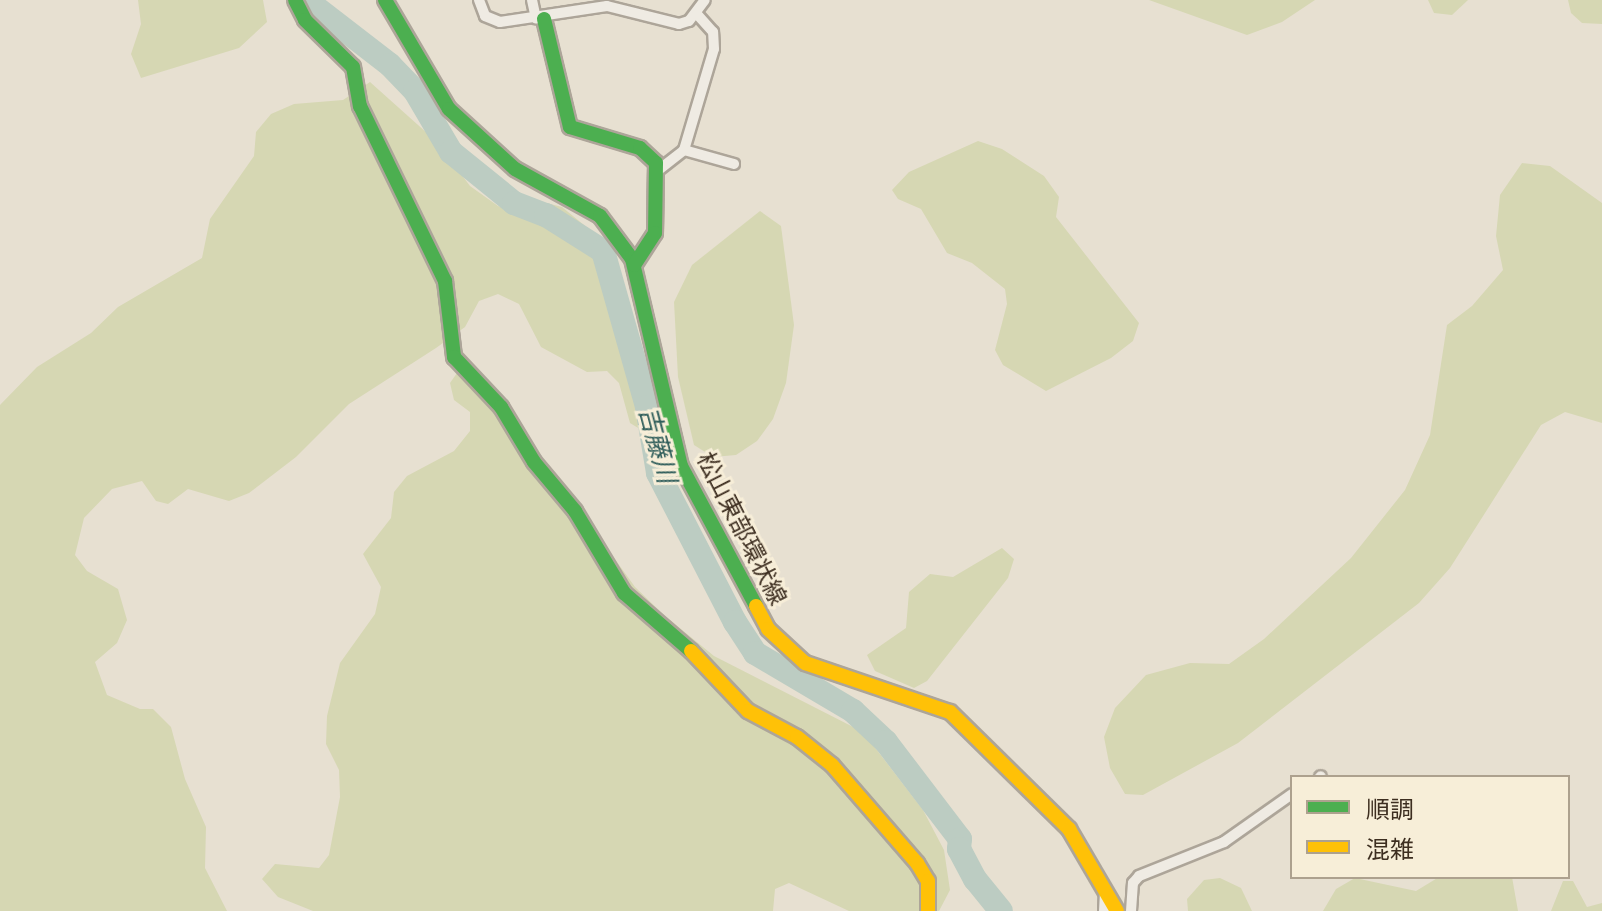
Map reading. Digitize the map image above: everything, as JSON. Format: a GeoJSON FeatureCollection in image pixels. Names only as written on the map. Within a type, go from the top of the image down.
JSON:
{"type":"FeatureCollection","features":[{"type":"Feature","properties":{"kind":"street"},"geometry":{"type":"LineString","coordinates":[[295,0],[305,20],[353,67],[360,106],[445,281],[454,357],[501,407],[534,462],[575,511],[624,593],[676,635],[748,711],[797,737],[832,765],[917,863],[928,881],[928,911]]}},
{"type":"Feature","properties":{"kind":"street","name":"松山東部環状線"},"geometry":{"type":"LineString","coordinates":[[385,0],[449,109],[515,169],[600,216],[634,265],[681,466],[768,629],[805,663],[830,674],[923,699],[950,712],[1042,798],[1088,856],[1117,911]]}},
{"type":"Feature","properties":{"kind":"street"},"geometry":{"type":"LineString","coordinates":[[479,0],[490,21],[540,19],[607,6],[668,24],[689,21],[705,0]]}},
{"type":"Feature","properties":{"kind":"street"},"geometry":{"type":"LineString","coordinates":[[532,0],[570,127],[640,148],[656,163],[655,233],[634,265]]}},
{"type":"Feature","properties":{"kind":"street"},"geometry":{"type":"LineString","coordinates":[[656,172],[684,150],[715,43],[713,32],[697,14]]}},
{"type":"Feature","properties":{"kind":"street"},"geometry":{"type":"LineString","coordinates":[[684,150],[734,164]]}},
{"type":"Feature","properties":{"kind":"street"},"geometry":{"type":"LineString","coordinates":[[1131,911],[1133,883],[1139,876],[1224,842],[1290,795]]}},
{"type":"Feature","properties":{"kind":"street"},"geometry":{"type":"LineString","coordinates":[[1104,911],[1106,889]]}},
{"type":"Feature","properties":{"kind":"green space"},"geometry":{"type":"Polygon","coordinates":[[[138,0],[263,0],[267,22],[239,48],[141,78],[131,54],[141,24],[138,0]]]}},
{"type":"Feature","properties":{"kind":"green space"},"geometry":{"type":"Polygon","coordinates":[[[1149,0],[1315,0],[1282,22],[1247,35],[1149,0]]]}},
{"type":"Feature","properties":{"kind":"green space"},"geometry":{"type":"Polygon","coordinates":[[[1428,0],[1468,0],[1452,15],[1434,13],[1428,0]]]}},
{"type":"Feature","properties":{"kind":"green space"},"geometry":{"type":"Polygon","coordinates":[[[1568,0],[1602,0],[1602,24],[1582,23],[1571,13],[1568,0]]]}},
{"type":"Feature","properties":{"kind":"green space"},"geometry":{"type":"Polygon","coordinates":[[[370,82],[437,142],[470,186],[498,206],[518,213],[535,200],[562,207],[601,239],[658,406],[654,430],[648,434],[630,423],[619,383],[607,371],[587,372],[541,347],[519,304],[498,294],[479,301],[465,327],[349,404],[296,457],[249,493],[229,501],[188,489],[168,504],[156,501],[142,481],[112,489],[84,518],[75,555],[87,571],[118,589],[127,620],[117,643],[95,662],[107,695],[140,709],[153,709],[171,727],[185,779],[206,827],[205,868],[227,911],[0,911],[0,405],[37,367],[91,333],[118,307],[202,258],[210,219],[254,156],[256,132],[271,114],[294,104],[343,100],[370,82]]]}},
{"type":"Feature","properties":{"kind":"green space"},"geometry":{"type":"Polygon","coordinates":[[[978,141],[1002,149],[1044,176],[1059,197],[1056,217],[1139,323],[1133,341],[1111,358],[1046,391],[1003,365],[995,350],[1007,304],[1005,289],[972,263],[947,253],[921,209],[898,199],[892,190],[909,172],[978,141]]]}},
{"type":"Feature","properties":{"kind":"green space"},"geometry":{"type":"Polygon","coordinates":[[[1522,163],[1550,166],[1602,203],[1602,423],[1565,412],[1541,425],[1450,568],[1419,603],[1238,743],[1143,795],[1125,794],[1110,768],[1104,737],[1115,708],[1146,675],[1190,663],[1229,664],[1264,639],[1351,558],[1405,490],[1430,435],[1447,325],[1472,306],[1503,270],[1496,236],[1500,195],[1522,163]]]}},
{"type":"Feature","properties":{"kind":"green space"},"geometry":{"type":"Polygon","coordinates":[[[760,211],[781,226],[794,325],[786,383],[773,419],[757,441],[736,455],[713,457],[694,445],[678,377],[674,302],[692,265],[760,211]]]}},
{"type":"Feature","properties":{"kind":"green space"},"geometry":{"type":"Polygon","coordinates":[[[480,372],[635,587],[665,616],[714,656],[863,732],[923,810],[944,850],[950,890],[939,911],[849,911],[789,883],[775,889],[773,911],[313,911],[278,897],[262,879],[275,864],[319,868],[329,855],[340,797],[339,770],[326,744],[327,716],[340,663],[375,614],[381,587],[363,554],[391,518],[394,492],[407,476],[454,451],[470,431],[470,412],[454,400],[450,383],[457,373],[480,372]]]}},
{"type":"Feature","properties":{"kind":"green space"},"geometry":{"type":"Polygon","coordinates":[[[1002,548],[1014,559],[1008,578],[927,681],[914,688],[875,671],[867,655],[906,628],[909,592],[930,574],[953,577],[1002,548]]]}},
{"type":"Feature","properties":{"kind":"green space"},"geometry":{"type":"Polygon","coordinates":[[[1220,878],[1241,888],[1252,911],[1188,911],[1187,899],[1204,880],[1220,878]]]}},
{"type":"Feature","properties":{"kind":"green space"},"geometry":{"type":"Polygon","coordinates":[[[1353,879],[1416,891],[1436,879],[1512,879],[1518,911],[1323,911],[1336,889],[1353,879]]]}},
{"type":"Feature","properties":{"kind":"green space"},"geometry":{"type":"Polygon","coordinates":[[[1563,881],[1573,881],[1587,907],[1602,903],[1602,911],[1551,911],[1563,881]]]}},
{"type":"Feature","properties":{"kind":"waterway","name":"吉藤川"},"geometry":{"type":"LineString","coordinates":[[306,0],[390,65],[415,91],[451,152],[514,203],[546,215],[603,251],[647,407],[658,473],[735,622],[755,653],[853,711],[886,742],[960,839],[959,849],[975,879],[1001,911]]}},
{"type":"Feature","properties":{"kind":"traffic: fast"},"geometry":{"type":"LineString","coordinates":[[295,0],[305,20],[353,67],[360,106],[445,281],[454,357],[501,407],[534,462],[575,511],[624,593],[691,651]]}},
{"type":"Feature","properties":{"kind":"traffic: fast"},"geometry":{"type":"LineString","coordinates":[[385,0],[449,109],[515,169],[600,216],[632,259],[681,466],[756,606]]}},
{"type":"Feature","properties":{"kind":"traffic: fast"},"geometry":{"type":"LineString","coordinates":[[544,19],[570,127],[640,148],[656,163],[655,233],[634,265]]}},
{"type":"Feature","properties":{"kind":"traffic: slow"},"geometry":{"type":"LineString","coordinates":[[756,606],[768,629],[805,663],[950,712],[1069,829],[1117,911]]}},
{"type":"Feature","properties":{"kind":"traffic: slow"},"geometry":{"type":"LineString","coordinates":[[691,651],[748,711],[797,737],[832,765],[917,863],[928,881],[928,911]]}}]}
